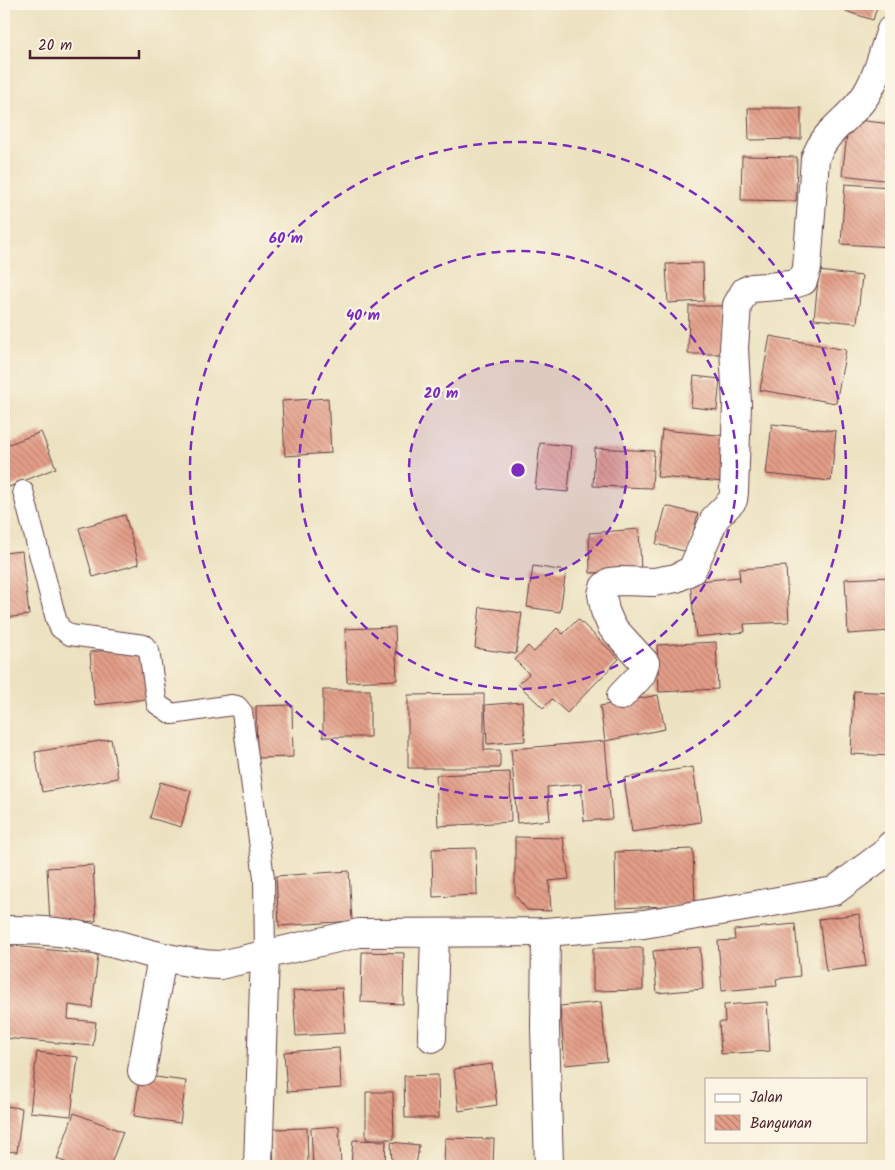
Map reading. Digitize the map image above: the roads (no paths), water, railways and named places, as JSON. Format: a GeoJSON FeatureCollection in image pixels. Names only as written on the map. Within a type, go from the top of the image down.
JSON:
{"type":"FeatureCollection","features":[{"type":"Feature","properties":{"kind":"street"},"geometry":{"type":"LineString","coordinates":[[621,696],[641,675],[645,663],[612,627],[605,611],[602,594],[604,587],[610,582],[620,580],[654,582],[676,578],[692,570],[715,518],[733,500],[736,479],[737,413],[734,348],[737,305],[745,291],[752,288],[790,285],[803,281],[807,268],[815,159],[819,146],[828,133],[864,97],[891,30]]}},
{"type":"Feature","properties":{"kind":"street"},"geometry":{"type":"LineString","coordinates":[[4,930],[37,930],[77,935],[162,957],[198,964],[220,964],[359,933],[546,932],[644,924],[834,891],[885,853],[891,844]]}},
{"type":"Feature","properties":{"kind":"street"},"geometry":{"type":"LineString","coordinates":[[432,1038],[435,932]]}},
{"type":"Feature","properties":{"kind":"street"},"geometry":{"type":"LineString","coordinates":[[546,932],[545,1028],[550,1166]]}},
{"type":"Feature","properties":{"kind":"street"},"geometry":{"type":"LineString","coordinates":[[258,1166],[265,954]]}},
{"type":"Feature","properties":{"kind":"street"},"geometry":{"type":"LineString","coordinates":[[142,1071],[162,957]]}},
{"type":"Feature","properties":{"kind":"lane"},"geometry":{"type":"LineString","coordinates":[[23,491],[56,619],[60,628],[70,635],[144,645],[149,651],[157,704],[165,711],[172,714],[232,705],[237,706],[242,712],[264,878],[265,954]]}}]}
